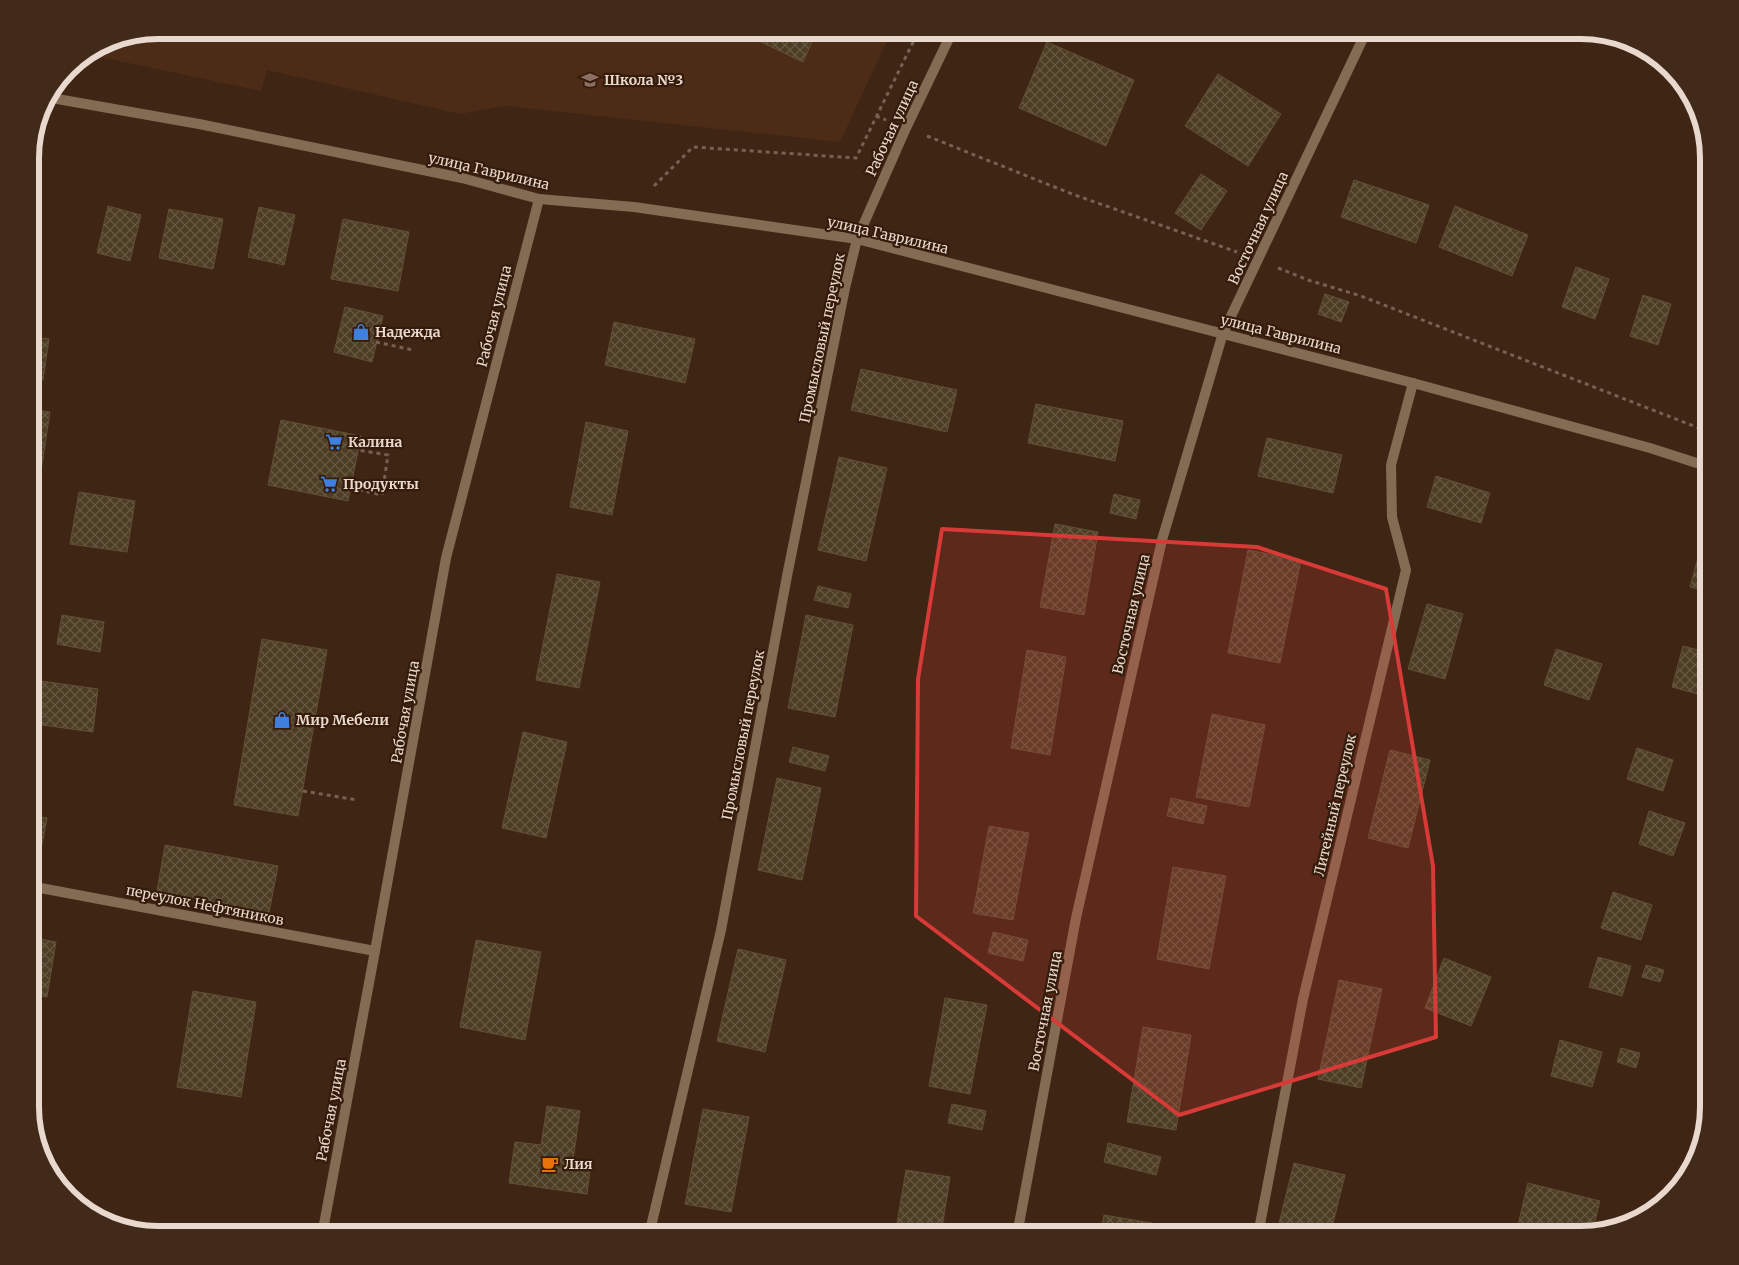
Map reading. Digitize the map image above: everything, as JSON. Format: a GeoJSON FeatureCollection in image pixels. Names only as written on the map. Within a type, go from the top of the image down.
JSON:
{"type":"FeatureCollection","features":[{"type":"Feature","properties":{"kind":"street","name":"Рабочая улица"},"geometry":{"type":"LineString","coordinates":[[857,239],[906,128],[950,39]]}},
{"type":"Feature","properties":{"kind":"street","name":"Восточная улица"},"geometry":{"type":"LineString","coordinates":[[1019,1226],[1076,918],[1158,560],[1223,334],[1363,39]]}},
{"type":"Feature","properties":{"kind":"street","name":"улица Гаврилина"},"geometry":{"type":"LineString","coordinates":[[54,99],[199,124],[462,178],[539,198],[634,206],[857,239],[1413,383],[1650,448],[1700,464]]}},
{"type":"Feature","properties":{"kind":"street","name":"Рабочая улица"},"geometry":{"type":"LineString","coordinates":[[324,1226],[446,558],[539,198]]}},
{"type":"Feature","properties":{"kind":"street","name":"Промысловый переулок"},"geometry":{"type":"LineString","coordinates":[[652,1226],[721,930],[787,576],[845,288],[857,239]]}},
{"type":"Feature","properties":{"kind":"street","name":"Литейный переулок"},"geometry":{"type":"LineString","coordinates":[[1260,1226],[1303,999],[1406,570],[1392,517],[1391,465],[1413,383]]}},
{"type":"Feature","properties":{"kind":"street","name":"переулок Нефтяников"},"geometry":{"type":"LineString","coordinates":[[39,888],[375,952]]}},
{"type":"Feature","properties":{"kind":"path"},"geometry":{"type":"LineString","coordinates":[[634,206],[693,147],[856,158],[914,39]]}},
{"type":"Feature","properties":{"kind":"path"},"geometry":{"type":"LineString","coordinates":[[876,116],[1072,194],[1258,260],[1308,280],[1362,296],[1700,428]]}},
{"type":"Feature","properties":{"kind":"path"},"geometry":{"type":"LineString","coordinates":[[376,342],[413,350]]}},
{"type":"Feature","properties":{"kind":"path"},"geometry":{"type":"LineString","coordinates":[[351,488],[382,495],[388,455],[358,450]]}},
{"type":"Feature","properties":{"kind":"path"},"geometry":{"type":"LineString","coordinates":[[303,791],[358,800]]}},
{"type":"Feature","properties":{"kind":"highlighted area"},"geometry":{"type":"Polygon","coordinates":[[[942,529],[1257,547],[1386,589],[1433,866],[1436,1037],[1179,1115],[916,916],[918,679],[942,529]]]}},
{"type":"Feature","properties":{"kind":"shaded area","name":"Школа №3"},"geometry":{"type":"Polygon","coordinates":[[[150,39],[888,39],[840,142],[505,106],[460,114],[267,70],[261,91],[96,56],[119,45],[150,39]]]}},
{"type":"Feature","properties":{"kind":"building"},"geometry":{"type":"Polygon","coordinates":[[[760,39],[813,39],[803,62],[759,41],[760,39]]]}},
{"type":"Feature","properties":{"kind":"building"},"geometry":{"type":"Polygon","coordinates":[[[1047,42],[1134,80],[1106,146],[1019,108],[1047,42]]]}},
{"type":"Feature","properties":{"kind":"building"},"geometry":{"type":"Polygon","coordinates":[[[1218,74],[1281,114],[1248,166],[1185,126],[1218,74]]]}},
{"type":"Feature","properties":{"kind":"building"},"geometry":{"type":"Polygon","coordinates":[[[1201,174],[1227,191],[1201,230],[1175,213],[1201,174]]]}},
{"type":"Feature","properties":{"kind":"building"},"geometry":{"type":"Polygon","coordinates":[[[1354,180],[1429,205],[1416,243],[1341,217],[1354,180]]]}},
{"type":"Feature","properties":{"kind":"building"},"geometry":{"type":"Polygon","coordinates":[[[108,206],[141,215],[130,261],[97,253],[108,206]]]}},
{"type":"Feature","properties":{"kind":"building"},"geometry":{"type":"Polygon","coordinates":[[[1455,206],[1528,235],[1512,276],[1439,247],[1455,206]]]}},
{"type":"Feature","properties":{"kind":"building"},"geometry":{"type":"Polygon","coordinates":[[[259,207],[295,215],[284,265],[248,257],[259,207]]]}},
{"type":"Feature","properties":{"kind":"building"},"geometry":{"type":"Polygon","coordinates":[[[169,209],[223,219],[213,269],[159,258],[169,209]]]}},
{"type":"Feature","properties":{"kind":"building"},"geometry":{"type":"Polygon","coordinates":[[[343,219],[409,232],[398,291],[331,279],[343,219]]]}},
{"type":"Feature","properties":{"kind":"building"},"geometry":{"type":"Polygon","coordinates":[[[1576,267],[1609,279],[1595,319],[1562,307],[1576,267]]]}},
{"type":"Feature","properties":{"kind":"building"},"geometry":{"type":"Polygon","coordinates":[[[1325,294],[1349,302],[1341,322],[1318,314],[1325,294]]]}},
{"type":"Feature","properties":{"kind":"building"},"geometry":{"type":"Polygon","coordinates":[[[1643,295],[1671,304],[1658,345],[1630,336],[1643,295]]]}},
{"type":"Feature","properties":{"kind":"building"},"geometry":{"type":"Polygon","coordinates":[[[345,307],[383,316],[372,362],[334,352],[345,307]]]}},
{"type":"Feature","properties":{"kind":"building"},"geometry":{"type":"Polygon","coordinates":[[[614,322],[695,339],[685,383],[605,365],[614,322]]]}},
{"type":"Feature","properties":{"kind":"building"},"geometry":{"type":"Polygon","coordinates":[[[39,338],[49,339],[43,380],[39,379],[39,338]]]}},
{"type":"Feature","properties":{"kind":"building"},"geometry":{"type":"Polygon","coordinates":[[[861,369],[957,390],[947,432],[851,410],[861,369]]]}},
{"type":"Feature","properties":{"kind":"building"},"geometry":{"type":"Polygon","coordinates":[[[1036,404],[1123,421],[1115,461],[1028,443],[1036,404]]]}},
{"type":"Feature","properties":{"kind":"building"},"geometry":{"type":"Polygon","coordinates":[[[39,410],[50,412],[39,478],[39,410]]]}},
{"type":"Feature","properties":{"kind":"building"},"geometry":{"type":"Polygon","coordinates":[[[281,420],[361,436],[348,501],[268,485],[281,420]]]}},
{"type":"Feature","properties":{"kind":"building"},"geometry":{"type":"Polygon","coordinates":[[[586,422],[628,431],[612,515],[570,507],[586,422]]]}},
{"type":"Feature","properties":{"kind":"building"},"geometry":{"type":"Polygon","coordinates":[[[1267,438],[1342,455],[1333,493],[1258,476],[1267,438]]]}},
{"type":"Feature","properties":{"kind":"building"},"geometry":{"type":"Polygon","coordinates":[[[839,457],[887,468],[866,561],[818,550],[839,457]]]}},
{"type":"Feature","properties":{"kind":"building"},"geometry":{"type":"Polygon","coordinates":[[[1436,476],[1490,493],[1481,523],[1427,507],[1436,476]]]}},
{"type":"Feature","properties":{"kind":"building"},"geometry":{"type":"Polygon","coordinates":[[[79,492],[135,501],[127,552],[70,544],[79,492]]]}},
{"type":"Feature","properties":{"kind":"building"},"geometry":{"type":"Polygon","coordinates":[[[1114,494],[1140,500],[1136,519],[1110,513],[1114,494]]]}},
{"type":"Feature","properties":{"kind":"building"},"geometry":{"type":"Polygon","coordinates":[[[1055,524],[1098,532],[1084,615],[1040,607],[1055,524]]]}},
{"type":"Feature","properties":{"kind":"building"},"geometry":{"type":"Polygon","coordinates":[[[1248,550],[1301,560],[1280,663],[1228,653],[1248,550]]]}},
{"type":"Feature","properties":{"kind":"building"},"geometry":{"type":"Polygon","coordinates":[[[1699,554],[1700,554],[1700,590],[1690,587],[1699,554]]]}},
{"type":"Feature","properties":{"kind":"building"},"geometry":{"type":"Polygon","coordinates":[[[557,574],[600,582],[579,688],[536,680],[557,574]]]}},
{"type":"Feature","properties":{"kind":"building"},"geometry":{"type":"Polygon","coordinates":[[[818,586],[851,594],[848,608],[814,600],[818,586]]]}},
{"type":"Feature","properties":{"kind":"building"},"geometry":{"type":"Polygon","coordinates":[[[1427,604],[1463,614],[1445,679],[1408,669],[1427,604]]]}},
{"type":"Feature","properties":{"kind":"building"},"geometry":{"type":"Polygon","coordinates":[[[62,615],[104,622],[100,652],[57,644],[62,615]]]}},
{"type":"Feature","properties":{"kind":"building"},"geometry":{"type":"Polygon","coordinates":[[[806,615],[853,625],[835,717],[788,708],[806,615]]]}},
{"type":"Feature","properties":{"kind":"building","name":"Мир Мебели"},"geometry":{"type":"Polygon","coordinates":[[[262,639],[327,650],[298,816],[234,805],[262,639]]]}},
{"type":"Feature","properties":{"kind":"building"},"geometry":{"type":"Polygon","coordinates":[[[1683,646],[1700,651],[1700,695],[1672,687],[1683,646]]]}},
{"type":"Feature","properties":{"kind":"building"},"geometry":{"type":"Polygon","coordinates":[[[1556,649],[1602,664],[1589,700],[1544,685],[1556,649]]]}},
{"type":"Feature","properties":{"kind":"building"},"geometry":{"type":"Polygon","coordinates":[[[1027,650],[1066,657],[1050,755],[1011,748],[1027,650]]]}},
{"type":"Feature","properties":{"kind":"building"},"geometry":{"type":"Polygon","coordinates":[[[41,681],[98,689],[93,732],[39,725],[41,681]]]}},
{"type":"Feature","properties":{"kind":"building"},"geometry":{"type":"Polygon","coordinates":[[[1212,714],[1265,725],[1249,807],[1196,797],[1212,714]]]}},
{"type":"Feature","properties":{"kind":"building"},"geometry":{"type":"Polygon","coordinates":[[[523,732],[567,742],[546,838],[502,828],[523,732]]]}},
{"type":"Feature","properties":{"kind":"building"},"geometry":{"type":"Polygon","coordinates":[[[793,747],[829,756],[825,771],[789,762],[793,747]]]}},
{"type":"Feature","properties":{"kind":"building"},"geometry":{"type":"Polygon","coordinates":[[[1637,748],[1673,760],[1663,791],[1627,779],[1637,748]]]}},
{"type":"Feature","properties":{"kind":"building"},"geometry":{"type":"Polygon","coordinates":[[[1390,750],[1430,760],[1408,848],[1368,838],[1390,750]]]}},
{"type":"Feature","properties":{"kind":"building"},"geometry":{"type":"Polygon","coordinates":[[[777,778],[821,788],[802,880],[758,870],[777,778]]]}},
{"type":"Feature","properties":{"kind":"building"},"geometry":{"type":"Polygon","coordinates":[[[1171,798],[1207,806],[1203,824],[1167,816],[1171,798]]]}},
{"type":"Feature","properties":{"kind":"building"},"geometry":{"type":"Polygon","coordinates":[[[1649,811],[1685,823],[1673,856],[1639,844],[1649,811]]]}},
{"type":"Feature","properties":{"kind":"building"},"geometry":{"type":"Polygon","coordinates":[[[39,817],[47,818],[39,855],[39,817]]]}},
{"type":"Feature","properties":{"kind":"building"},"geometry":{"type":"Polygon","coordinates":[[[989,826],[1029,833],[1013,920],[973,913],[989,826]]]}},
{"type":"Feature","properties":{"kind":"building"},"geometry":{"type":"Polygon","coordinates":[[[165,845],[278,866],[269,913],[157,891],[165,845]]]}},
{"type":"Feature","properties":{"kind":"building"},"geometry":{"type":"Polygon","coordinates":[[[1173,867],[1226,876],[1209,969],[1157,959],[1173,867]]]}},
{"type":"Feature","properties":{"kind":"building"},"geometry":{"type":"Polygon","coordinates":[[[1613,892],[1652,905],[1641,940],[1601,928],[1613,892]]]}},
{"type":"Feature","properties":{"kind":"building"},"geometry":{"type":"Polygon","coordinates":[[[993,932],[1028,940],[1023,961],[988,953],[993,932]]]}},
{"type":"Feature","properties":{"kind":"building"},"geometry":{"type":"Polygon","coordinates":[[[39,939],[56,942],[47,997],[39,996],[39,939]]]}},
{"type":"Feature","properties":{"kind":"building"},"geometry":{"type":"Polygon","coordinates":[[[476,940],[541,952],[525,1040],[460,1027],[476,940]]]}},
{"type":"Feature","properties":{"kind":"building"},"geometry":{"type":"Polygon","coordinates":[[[738,949],[786,960],[765,1052],[717,1041],[738,949]]]}},
{"type":"Feature","properties":{"kind":"building"},"geometry":{"type":"Polygon","coordinates":[[[1598,957],[1631,966],[1622,996],[1589,987],[1598,957]]]}},
{"type":"Feature","properties":{"kind":"building"},"geometry":{"type":"Polygon","coordinates":[[[1444,958],[1491,977],[1471,1026],[1425,1008],[1444,958]]]}},
{"type":"Feature","properties":{"kind":"building"},"geometry":{"type":"Polygon","coordinates":[[[1646,965],[1664,970],[1660,982],[1642,977],[1646,965]]]}},
{"type":"Feature","properties":{"kind":"building"},"geometry":{"type":"Polygon","coordinates":[[[1339,980],[1382,989],[1361,1088],[1318,1079],[1339,980]]]}},
{"type":"Feature","properties":{"kind":"building"},"geometry":{"type":"Polygon","coordinates":[[[193,991],[256,1002],[241,1097],[177,1087],[193,991]]]}},
{"type":"Feature","properties":{"kind":"building"},"geometry":{"type":"Polygon","coordinates":[[[945,998],[987,1005],[970,1094],[929,1086],[945,998]]]}},
{"type":"Feature","properties":{"kind":"building"},"geometry":{"type":"Polygon","coordinates":[[[1143,1027],[1191,1035],[1176,1130],[1127,1122],[1143,1027]]]}},
{"type":"Feature","properties":{"kind":"building"},"geometry":{"type":"Polygon","coordinates":[[[1560,1040],[1602,1052],[1592,1087],[1551,1076],[1560,1040]]]}},
{"type":"Feature","properties":{"kind":"building"},"geometry":{"type":"Polygon","coordinates":[[[1621,1048],[1640,1053],[1636,1068],[1617,1062],[1621,1048]]]}},
{"type":"Feature","properties":{"kind":"building"},"geometry":{"type":"Polygon","coordinates":[[[952,1104],[986,1111],[982,1130],[948,1123],[952,1104]]]}},
{"type":"Feature","properties":{"kind":"building"},"geometry":{"type":"Polygon","coordinates":[[[547,1106],[580,1111],[573,1160],[591,1163],[587,1194],[509,1183],[515,1142],[541,1145],[547,1106]]]}},
{"type":"Feature","properties":{"kind":"building"},"geometry":{"type":"Polygon","coordinates":[[[703,1109],[749,1117],[731,1212],[685,1204],[703,1109]]]}},
{"type":"Feature","properties":{"kind":"building"},"geometry":{"type":"Polygon","coordinates":[[[1108,1143],[1161,1157],[1156,1175],[1104,1162],[1108,1143]]]}},
{"type":"Feature","properties":{"kind":"building"},"geometry":{"type":"Polygon","coordinates":[[[1294,1163],[1345,1175],[1332,1226],[1278,1226],[1294,1163]]]}},
{"type":"Feature","properties":{"kind":"building"},"geometry":{"type":"Polygon","coordinates":[[[906,1170],[950,1177],[942,1226],[897,1226],[906,1170]]]}},
{"type":"Feature","properties":{"kind":"building"},"geometry":{"type":"Polygon","coordinates":[[[1528,1183],[1600,1201],[1594,1225],[1518,1226],[1528,1183]]]}},
{"type":"Feature","properties":{"kind":"building"},"geometry":{"type":"Polygon","coordinates":[[[1104,1215],[1152,1223],[1152,1226],[1102,1226],[1104,1215]]]}},
{"type":"Feature","properties":{"kind":"place","name":"Школа №3"},"geometry":{"type":"Point","coordinates":[590,80]}},
{"type":"Feature","properties":{"kind":"place","name":"Надежда"},"geometry":{"type":"Point","coordinates":[361,332]}},
{"type":"Feature","properties":{"kind":"place","name":"Калина"},"geometry":{"type":"Point","coordinates":[334,442]}},
{"type":"Feature","properties":{"kind":"place","name":"Продукты"},"geometry":{"type":"Point","coordinates":[329,484]}},
{"type":"Feature","properties":{"kind":"place","name":"Мир Мебели"},"geometry":{"type":"Point","coordinates":[282,720]}},
{"type":"Feature","properties":{"kind":"place","name":"Лия"},"geometry":{"type":"Point","coordinates":[550,1164]}}]}
